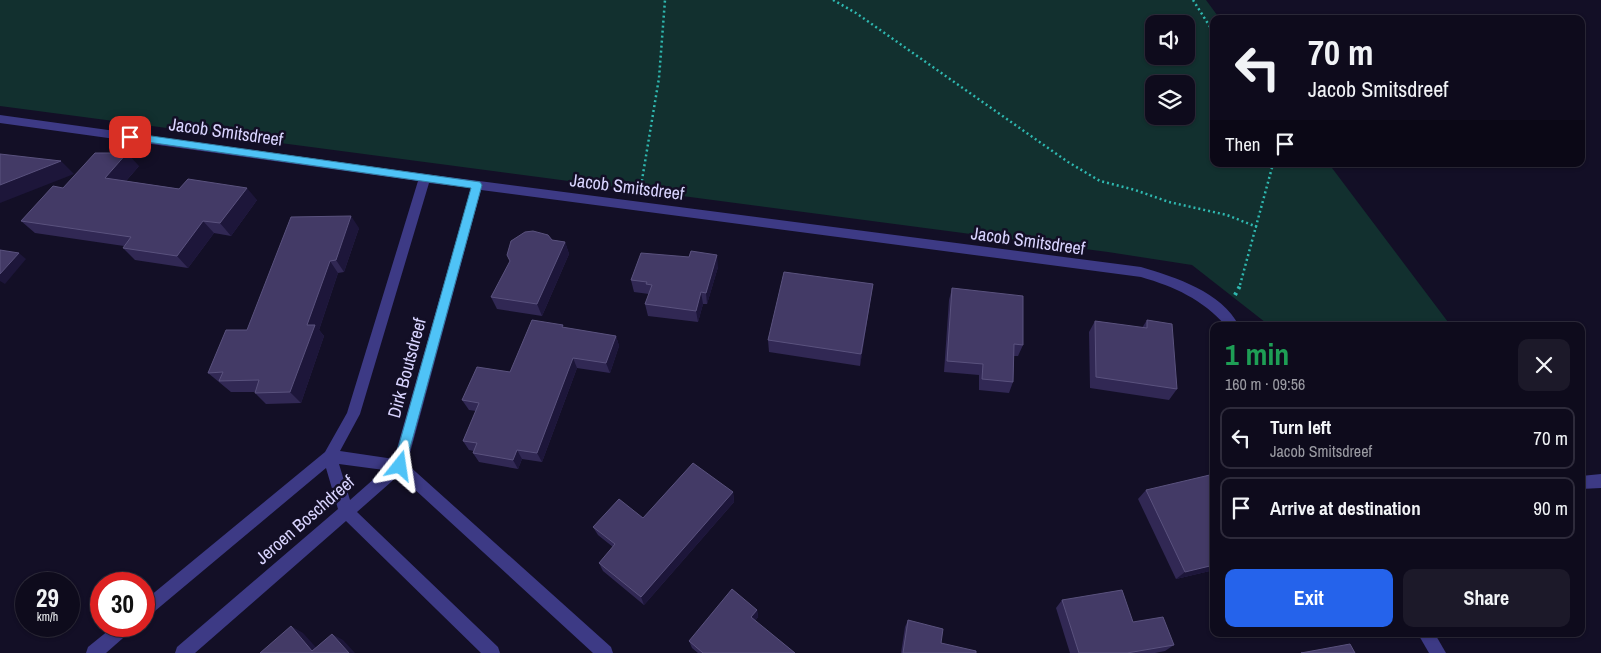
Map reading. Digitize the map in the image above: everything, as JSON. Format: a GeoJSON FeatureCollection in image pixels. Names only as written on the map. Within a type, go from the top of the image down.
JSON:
{"type":"FeatureCollection","features":[{"type":"Feature","properties":{"kind":"street","name":"Jacob Smitsdreef"},"geometry":{"type":"LineString","coordinates":[[0,118],[425,178],[1141,272],[1188,288],[1206,298],[1230,322]]}},
{"type":"Feature","properties":{"kind":"street","name":"Dirk Boutsdreef"},"geometry":{"type":"LineString","coordinates":[[330,456],[352,414],[425,178]]}},
{"type":"Feature","properties":{"kind":"street","name":"Dirk Boutsdreef"},"geometry":{"type":"LineString","coordinates":[[400,466],[477,185]]}},
{"type":"Feature","properties":{"kind":"street","name":"Jeroen Boschdreef"},"geometry":{"type":"LineString","coordinates":[[155,602],[330,456],[400,466]]}},
{"type":"Feature","properties":{"kind":"street"},"geometry":{"type":"LineString","coordinates":[[330,456],[346,511],[492,653]]}},
{"type":"Feature","properties":{"kind":"street","name":"Jeroen Boschdreef"},"geometry":{"type":"LineString","coordinates":[[183,653],[400,466]]}},
{"type":"Feature","properties":{"kind":"street"},"geometry":{"type":"LineString","coordinates":[[400,466],[605,653]]}},
{"type":"Feature","properties":{"kind":"street"},"geometry":{"type":"LineString","coordinates":[[1585,483],[1601,481]]}},
{"type":"Feature","properties":{"kind":"street"},"geometry":{"type":"LineString","coordinates":[[94,653],[113,637]]}},
{"type":"Feature","properties":{"kind":"street"},"geometry":{"type":"LineString","coordinates":[[1428,637],[1438,653]]}},
{"type":"Feature","properties":{"kind":"path"},"geometry":{"type":"LineString","coordinates":[[637,206],[658,78],[665,0]]}},
{"type":"Feature","properties":{"kind":"path"},"geometry":{"type":"LineString","coordinates":[[833,0],[856,13],[1068,162],[1100,181],[1135,190],[1169,202],[1227,215],[1257,227]]}},
{"type":"Feature","properties":{"kind":"path"},"geometry":{"type":"LineString","coordinates":[[1193,0],[1210,27]]}},
{"type":"Feature","properties":{"kind":"path"},"geometry":{"type":"LineString","coordinates":[[1224,315],[1240,286],[1272,167]]}},
{"type":"Feature","properties":{"kind":"green space"},"geometry":{"type":"Polygon","coordinates":[[[0,0],[1206,0],[1217,15],[1210,15],[1210,167],[1331,167],[1448,322],[1265,322],[1192,265],[1108,252],[0,106],[0,0]]]}},
{"type":"Feature","properties":{"kind":"building"},"geometry":{"type":"Polygon","coordinates":[[[95,153],[127,153],[105,178],[179,189],[188,179],[247,188],[220,223],[203,221],[177,256],[123,248],[131,237],[21,221],[53,186],[63,188],[95,153]]]}},
{"type":"Feature","properties":{"kind":"building"},"geometry":{"type":"Polygon","coordinates":[[[0,154],[61,161],[0,185],[0,154]]]}},
{"type":"Feature","properties":{"kind":"building"},"geometry":{"type":"Polygon","coordinates":[[[351,216],[336,260],[330,261],[307,325],[315,325],[290,392],[255,393],[259,380],[219,381],[223,372],[208,373],[226,330],[247,330],[291,217],[351,216]]]}},
{"type":"Feature","properties":{"kind":"building"},"geometry":{"type":"Polygon","coordinates":[[[533,231],[548,235],[552,240],[565,242],[537,304],[491,297],[510,261],[507,255],[511,241],[525,232],[533,231]]]}},
{"type":"Feature","properties":{"kind":"building"},"geometry":{"type":"Polygon","coordinates":[[[0,250],[19,253],[0,274],[0,250]]]}},
{"type":"Feature","properties":{"kind":"building"},"geometry":{"type":"Polygon","coordinates":[[[691,251],[717,255],[706,293],[701,292],[696,311],[645,304],[652,285],[646,284],[647,282],[631,280],[641,253],[689,257],[691,251]]]}},
{"type":"Feature","properties":{"kind":"building"},"geometry":{"type":"Polygon","coordinates":[[[784,272],[873,284],[861,354],[768,340],[784,272]]]}},
{"type":"Feature","properties":{"kind":"building"},"geometry":{"type":"Polygon","coordinates":[[[952,288],[1023,296],[1023,345],[1014,344],[1013,382],[982,379],[983,364],[947,361],[952,288]]]}},
{"type":"Feature","properties":{"kind":"building"},"geometry":{"type":"Polygon","coordinates":[[[532,320],[616,336],[606,363],[573,358],[537,453],[517,450],[513,460],[473,453],[477,443],[463,441],[479,403],[462,400],[477,367],[510,372],[532,320]]]}},
{"type":"Feature","properties":{"kind":"building"},"geometry":{"type":"Polygon","coordinates":[[[1147,320],[1172,324],[1177,389],[1096,377],[1095,321],[1147,328],[1147,320]]]}},
{"type":"Feature","properties":{"kind":"building"},"geometry":{"type":"Polygon","coordinates":[[[693,463],[733,492],[641,597],[599,563],[615,544],[593,527],[619,499],[643,518],[693,463]]]}},
{"type":"Feature","properties":{"kind":"building"},"geometry":{"type":"Polygon","coordinates":[[[1210,475],[1210,566],[1185,572],[1146,490],[1210,475]]]}},
{"type":"Feature","properties":{"kind":"building"},"geometry":{"type":"Polygon","coordinates":[[[732,589],[757,610],[751,617],[795,653],[703,653],[689,641],[732,589]]]}},
{"type":"Feature","properties":{"kind":"building"},"geometry":{"type":"Polygon","coordinates":[[[1122,590],[1133,622],[1163,617],[1174,645],[1127,653],[1079,653],[1062,600],[1122,590]]]}},
{"type":"Feature","properties":{"kind":"building"},"geometry":{"type":"Polygon","coordinates":[[[908,620],[943,629],[941,643],[976,651],[976,653],[903,653],[908,620]]]}},
{"type":"Feature","properties":{"kind":"building"},"geometry":{"type":"Polygon","coordinates":[[[291,626],[312,651],[332,634],[349,653],[260,653],[291,626]]]}},
{"type":"Feature","properties":{"kind":"building"},"geometry":{"type":"Polygon","coordinates":[[[1350,644],[1355,653],[1301,653],[1350,644]]]}},
{"type":"Feature","properties":{"kind":"route"},"geometry":{"type":"LineString","coordinates":[[130,137],[477,185],[400,466]]}}]}
